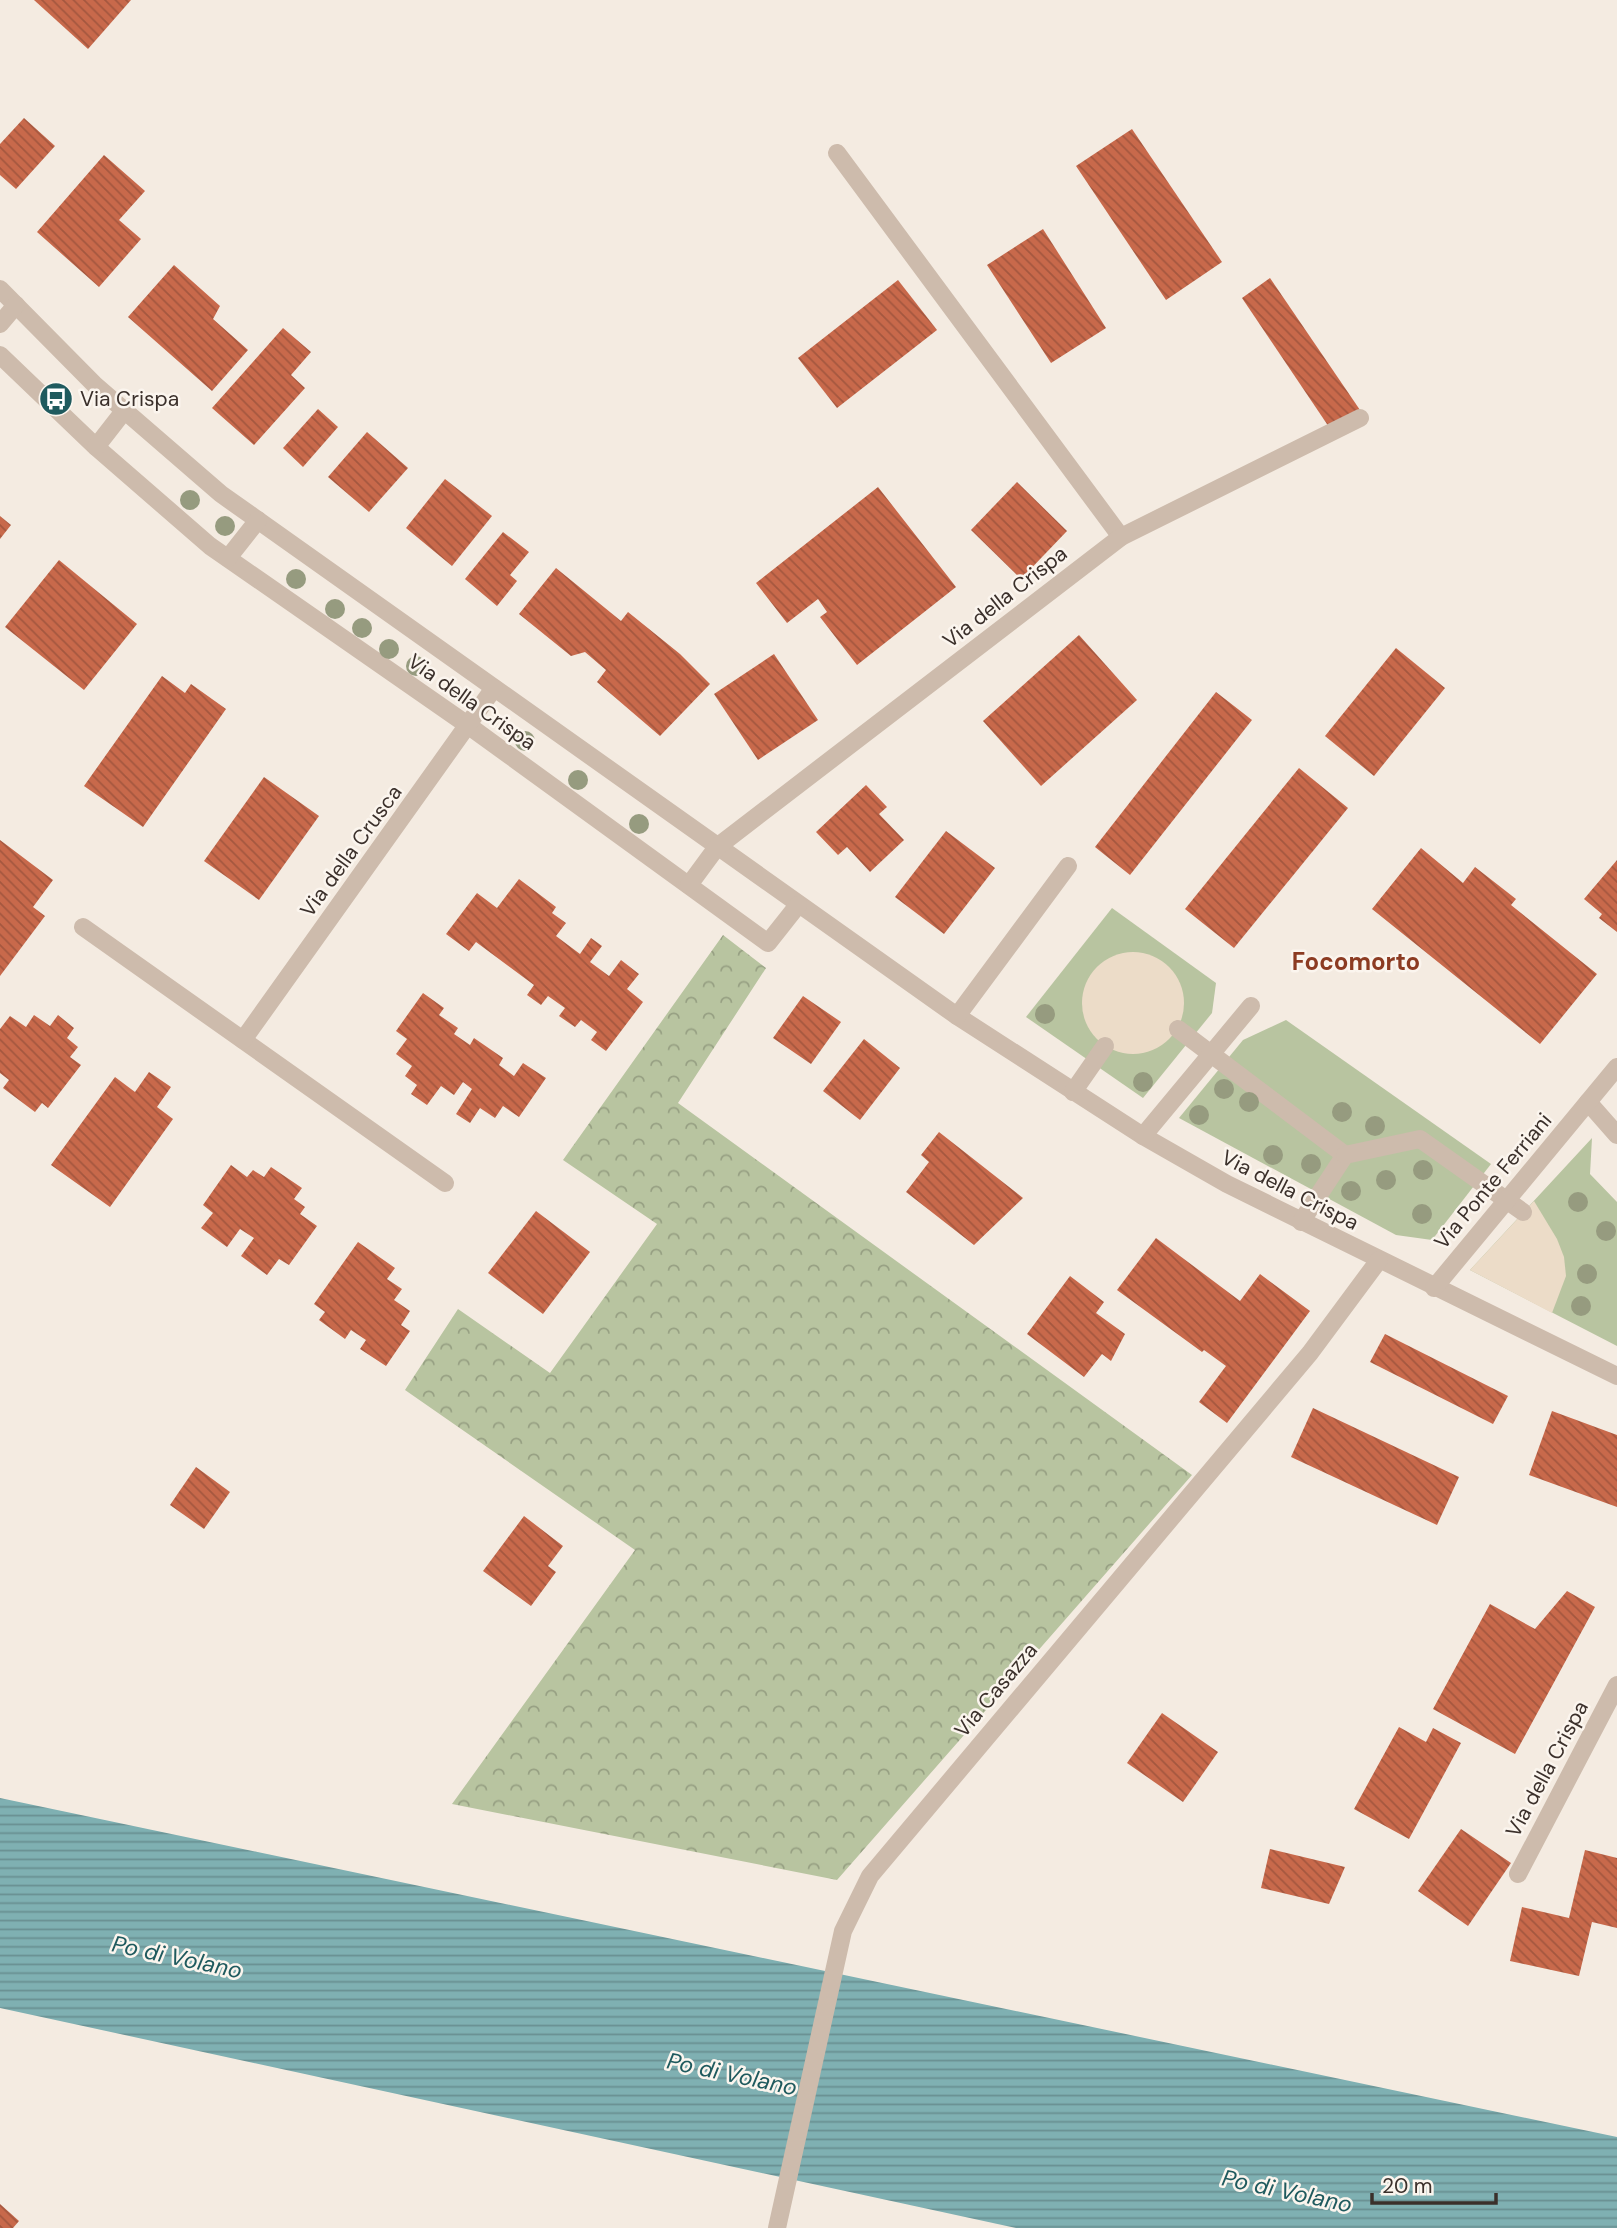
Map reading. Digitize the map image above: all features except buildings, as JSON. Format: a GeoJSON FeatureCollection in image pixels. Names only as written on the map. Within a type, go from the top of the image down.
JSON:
{"type":"FeatureCollection","features":[{"type":"Feature","properties":{"kind":"street"},"geometry":{"type":"LineString","coordinates":[[837,153],[1121,537]]}},
{"type":"Feature","properties":{"kind":"street","name":"Via della Crispa"},"geometry":{"type":"LineString","coordinates":[[0,289],[124,411],[221,494],[957,1016],[1143,1136],[1301,1222],[1617,1376]]}},
{"type":"Feature","properties":{"kind":"street"},"geometry":{"type":"LineString","coordinates":[[0,324],[16,305]]}},
{"type":"Feature","properties":{"kind":"street","name":"Via della Crispa"},"geometry":{"type":"LineString","coordinates":[[0,355],[96,447],[228,558],[469,726],[768,943],[798,905]]}},
{"type":"Feature","properties":{"kind":"street"},"geometry":{"type":"LineString","coordinates":[[96,447],[124,411]]}},
{"type":"Feature","properties":{"kind":"street","name":"Via della Crispa"},"geometry":{"type":"LineString","coordinates":[[689,885],[717,848],[1121,537],[1360,418]]}},
{"type":"Feature","properties":{"kind":"street"},"geometry":{"type":"LineString","coordinates":[[228,558],[258,520]]}},
{"type":"Feature","properties":{"kind":"street","name":"Via della Crusca"},"geometry":{"type":"LineString","coordinates":[[243,1040],[494,688]]}},
{"type":"Feature","properties":{"kind":"street"},"geometry":{"type":"LineString","coordinates":[[957,1016],[1068,866]]}},
{"type":"Feature","properties":{"kind":"street"},"geometry":{"type":"LineString","coordinates":[[83,927],[445,1183]]}},
{"type":"Feature","properties":{"kind":"street"},"geometry":{"type":"LineString","coordinates":[[1143,1136],[1209,1053],[1251,1006]]}},
{"type":"Feature","properties":{"kind":"street"},"geometry":{"type":"LineString","coordinates":[[1178,1029],[1345,1155]]}},
{"type":"Feature","properties":{"kind":"street"},"geometry":{"type":"LineString","coordinates":[[1073,1092],[1105,1046]]}},
{"type":"Feature","properties":{"kind":"street","name":"Via Ponte Ferriani"},"geometry":{"type":"LineString","coordinates":[[1434,1288],[1617,1067]]}},
{"type":"Feature","properties":{"kind":"street"},"geometry":{"type":"LineString","coordinates":[[1588,1102],[1617,1135]]}},
{"type":"Feature","properties":{"kind":"street"},"geometry":{"type":"LineString","coordinates":[[1301,1222],[1345,1155],[1420,1139],[1523,1212]]}},
{"type":"Feature","properties":{"kind":"street","name":"Via Casazza"},"geometry":{"type":"LineString","coordinates":[[779,2222],[843,1931],[870,1876],[1310,1353],[1379,1261]]}},
{"type":"Feature","properties":{"kind":"street","name":"Via della Crispa"},"geometry":{"type":"LineString","coordinates":[[1518,1874],[1617,1685]]}},
{"type":"Feature","properties":{"kind":"green space"},"geometry":{"type":"Polygon","coordinates":[[[1112,908],[1216,983],[1212,1013],[1143,1098],[1026,1017],[1112,908]]]}},
{"type":"Feature","properties":{"kind":"green space"},"geometry":{"type":"Polygon","coordinates":[[[723,935],[766,968],[678,1103],[1192,1475],[837,1880],[452,1804],[635,1550],[405,1390],[458,1309],[550,1373],[657,1224],[563,1160],[723,935]]]}},
{"type":"Feature","properties":{"kind":"green space"},"geometry":{"type":"Polygon","coordinates":[[[1286,1020],[1491,1164],[1432,1240],[1396,1235],[1179,1118],[1243,1040],[1286,1020]]]}},
{"type":"Feature","properties":{"kind":"green space"},"geometry":{"type":"Polygon","coordinates":[[[1592,1138],[1590,1174],[1617,1202],[1617,1346],[1470,1270],[1592,1138]]]}},
{"type":"Feature","properties":{"kind":"shaded area"},"geometry":{"type":"Polygon","coordinates":[[[1133,952],[1162,960],[1176,974],[1184,1003],[1176,1032],[1162,1046],[1133,1054],[1104,1046],[1090,1032],[1082,1003],[1090,974],[1104,960],[1133,952]]]}},
{"type":"Feature","properties":{"kind":"shaded area"},"geometry":{"type":"Polygon","coordinates":[[[1534,1201],[1557,1239],[1564,1257],[1566,1276],[1552,1313],[1470,1270],[1534,1201]]]}},
{"type":"Feature","properties":{"kind":"water","name":"Po di Volano"},"geometry":{"type":"Polygon","coordinates":[[[0,1798],[1617,2137],[1617,2228],[1016,2228],[0,2008],[0,1798]]]}},
{"type":"Feature","properties":{"kind":"place","name":"Via Crispa"},"geometry":{"type":"Point","coordinates":[56,399]}},
{"type":"Feature","properties":{"kind":"district","name":"Focomorto"},"geometry":{"type":"Point","coordinates":[1356,961]}}]}
